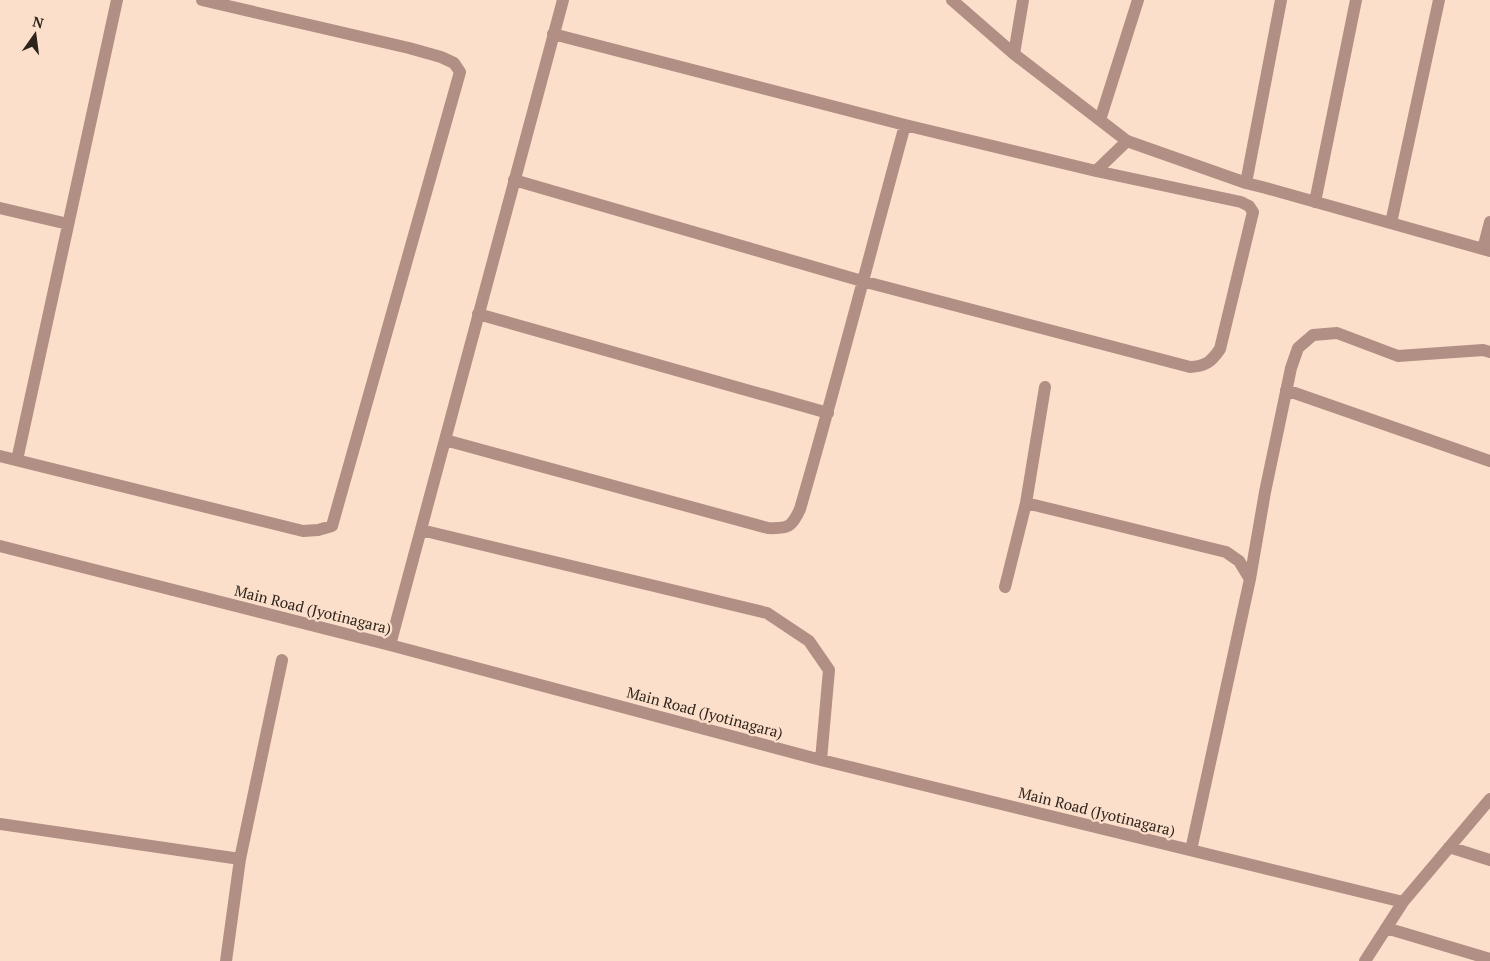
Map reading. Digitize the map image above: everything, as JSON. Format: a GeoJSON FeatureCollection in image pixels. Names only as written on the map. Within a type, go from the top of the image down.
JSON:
{"type":"FeatureCollection","features":[{"type":"Feature","properties":{"kind":"street"},"geometry":{"type":"LineString","coordinates":[[17,460],[117,0]]}},
{"type":"Feature","properties":{"kind":"street"},"geometry":{"type":"LineString","coordinates":[[0,456],[303,531],[318,530],[332,526],[460,72],[454,63],[441,57],[202,0]]}},
{"type":"Feature","properties":{"kind":"street"},"geometry":{"type":"LineString","coordinates":[[390,645],[563,0]]}},
{"type":"Feature","properties":{"kind":"street"},"geometry":{"type":"LineString","coordinates":[[952,0],[1014,54],[1127,142],[1246,184],[1487,250],[1490,222]]}},
{"type":"Feature","properties":{"kind":"street"},"geometry":{"type":"LineString","coordinates":[[1014,54],[1023,0]]}},
{"type":"Feature","properties":{"kind":"street"},"geometry":{"type":"LineString","coordinates":[[1100,120],[1138,0]]}},
{"type":"Feature","properties":{"kind":"street"},"geometry":{"type":"LineString","coordinates":[[1246,184],[1281,0]]}},
{"type":"Feature","properties":{"kind":"street"},"geometry":{"type":"LineString","coordinates":[[1316,202],[1356,0]]}},
{"type":"Feature","properties":{"kind":"street"},"geometry":{"type":"LineString","coordinates":[[1391,223],[1439,0]]}},
{"type":"Feature","properties":{"kind":"street"},"geometry":{"type":"LineString","coordinates":[[514,180],[862,280],[1190,367],[1199,366],[1213,360],[1220,349],[1253,212],[1249,206],[1242,202],[1096,171],[905,125],[553,34]]}},
{"type":"Feature","properties":{"kind":"street"},"geometry":{"type":"LineString","coordinates":[[446,440],[768,528],[779,529],[787,527],[795,521],[800,509],[828,413],[862,280],[905,125]]}},
{"type":"Feature","properties":{"kind":"street"},"geometry":{"type":"LineString","coordinates":[[1096,171],[1127,142]]}},
{"type":"Feature","properties":{"kind":"street"},"geometry":{"type":"LineString","coordinates":[[0,208],[68,224]]}},
{"type":"Feature","properties":{"kind":"street"},"geometry":{"type":"LineString","coordinates":[[478,314],[828,413]]}},
{"type":"Feature","properties":{"kind":"street"},"geometry":{"type":"LineString","coordinates":[[1192,850],[1250,579],[1265,492],[1286,390],[1298,348],[1313,335],[1337,333],[1398,356],[1483,350],[1490,352]]}},
{"type":"Feature","properties":{"kind":"street"},"geometry":{"type":"LineString","coordinates":[[1005,588],[1026,503],[1045,387]]}},
{"type":"Feature","properties":{"kind":"street"},"geometry":{"type":"LineString","coordinates":[[1286,390],[1490,461]]}},
{"type":"Feature","properties":{"kind":"street"},"geometry":{"type":"LineString","coordinates":[[1026,503],[1226,552],[1239,561],[1250,579]]}},
{"type":"Feature","properties":{"kind":"street"},"geometry":{"type":"LineString","coordinates":[[421,530],[767,613],[809,641],[829,670],[821,760]]}},
{"type":"Feature","properties":{"kind":"street","name":"Main Road (Jyotinagara)"},"geometry":{"type":"LineString","coordinates":[[0,546],[390,645],[821,760],[1403,902]]}},
{"type":"Feature","properties":{"kind":"street"},"geometry":{"type":"LineString","coordinates":[[226,961],[240,859],[282,660]]}},
{"type":"Feature","properties":{"kind":"street"},"geometry":{"type":"LineString","coordinates":[[1365,961],[1403,902],[1490,799]]}},
{"type":"Feature","properties":{"kind":"street"},"geometry":{"type":"LineString","coordinates":[[0,824],[240,859]]}},
{"type":"Feature","properties":{"kind":"street"},"geometry":{"type":"LineString","coordinates":[[1450,847],[1490,860]]}},
{"type":"Feature","properties":{"kind":"street"},"geometry":{"type":"LineString","coordinates":[[1386,928],[1490,959]]}}]}
